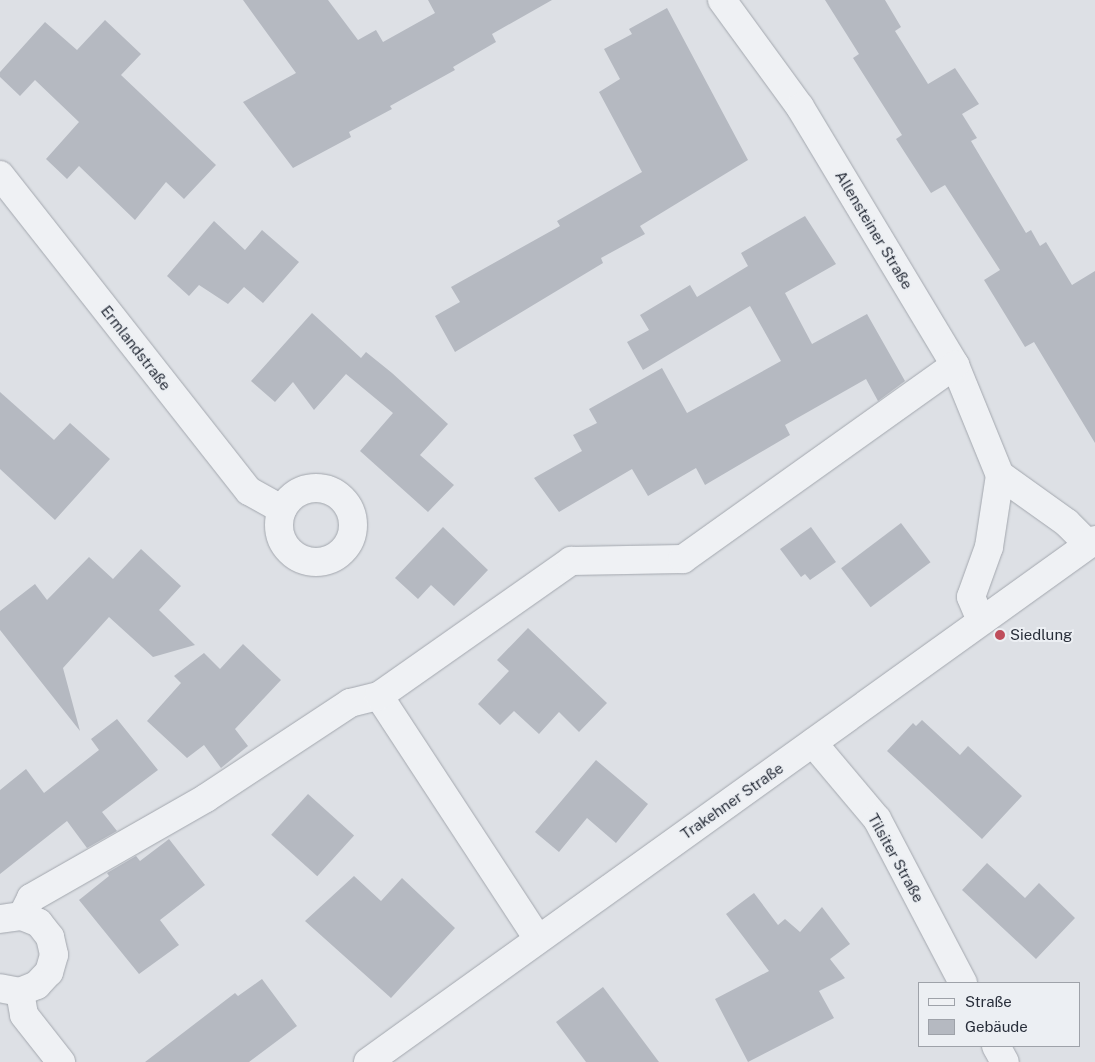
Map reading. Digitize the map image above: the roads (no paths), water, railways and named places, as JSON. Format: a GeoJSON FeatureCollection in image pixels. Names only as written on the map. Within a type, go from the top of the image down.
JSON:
{"type":"FeatureCollection","features":[{"type":"Feature","properties":{"kind":"street","name":"Allensteiner Straße"},"geometry":{"type":"LineString","coordinates":[[722,0],[800,107],[955,365],[1000,474]]}},
{"type":"Feature","properties":{"kind":"street","name":"Ermlandstraße"},"geometry":{"type":"LineString","coordinates":[[0,175],[250,491],[282,509]]}},
{"type":"Feature","properties":{"kind":"street"},"geometry":{"type":"LineString","coordinates":[[61,1062],[24,1015],[10,990],[37,985],[49,972],[54,954],[44,930],[11,918],[31,898],[206,798],[350,703],[378,696],[572,561],[683,559],[955,365]]}},
{"type":"Feature","properties":{"kind":"street"},"geometry":{"type":"LineString","coordinates":[[981,620],[971,597],[989,547],[1000,474],[1092,542]]}},
{"type":"Feature","properties":{"kind":"street","name":"Trakehner Straße"},"geometry":{"type":"LineString","coordinates":[[368,1062],[1092,542]]}},
{"type":"Feature","properties":{"kind":"street"},"geometry":{"type":"LineString","coordinates":[[378,696],[538,939]]}},
{"type":"Feature","properties":{"kind":"street","name":"Tilsiter Straße"},"geometry":{"type":"LineString","coordinates":[[813,743],[877,819],[962,982]]}},
{"type":"Feature","properties":{"kind":"street"},"geometry":{"type":"LineString","coordinates":[[997,1047],[1005,1062]]}},
{"type":"Feature","properties":{"kind":"place","name":"Siedlung"},"geometry":{"type":"Point","coordinates":[1000,635]}}]}
